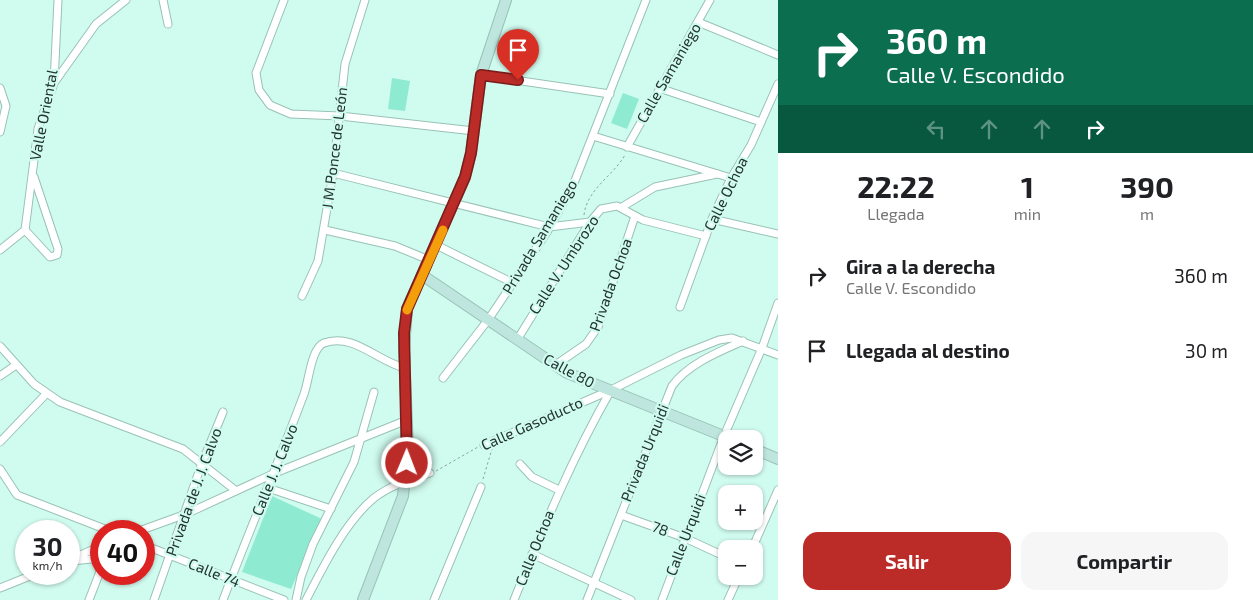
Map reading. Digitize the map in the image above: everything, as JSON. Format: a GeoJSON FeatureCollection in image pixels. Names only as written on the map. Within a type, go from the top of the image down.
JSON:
{"type":"FeatureCollection","features":[{"type":"Feature","properties":{"kind":"street","name":"Valle Oriental"},"geometry":{"type":"LineString","coordinates":[[25,230],[38,129],[54,83],[58,0]]}},
{"type":"Feature","properties":{"kind":"street"},"geometry":{"type":"LineString","coordinates":[[54,83],[96,24],[126,0]]}},
{"type":"Feature","properties":{"kind":"street"},"geometry":{"type":"LineString","coordinates":[[163,0],[168,24]]}},
{"type":"Feature","properties":{"kind":"street"},"geometry":{"type":"LineString","coordinates":[[284,0],[256,69],[256,84],[265,100],[274,107],[291,114],[340,116],[474,132]]}},
{"type":"Feature","properties":{"kind":"street","name":"J M Ponce de León"},"geometry":{"type":"LineString","coordinates":[[302,296],[316,269],[325,230],[345,64],[366,0]]}},
{"type":"Feature","properties":{"kind":"street"},"geometry":{"type":"LineString","coordinates":[[363,600],[399,509],[405,481],[408,450],[404,333],[407,309],[454,204],[468,165],[481,75],[506,0]]}},
{"type":"Feature","properties":{"kind":"street","name":"Privada Samaniego"},"geometry":{"type":"LineString","coordinates":[[443,378],[488,320],[513,283],[549,227],[574,183],[646,0]]}},
{"type":"Feature","properties":{"kind":"street","name":"Calle Samaniego"},"geometry":{"type":"LineString","coordinates":[[628,146],[710,0]]}},
{"type":"Feature","properties":{"kind":"street"},"geometry":{"type":"LineString","coordinates":[[698,22],[778,55]]}},
{"type":"Feature","properties":{"kind":"street"},"geometry":{"type":"LineString","coordinates":[[481,75],[610,94]]}},
{"type":"Feature","properties":{"kind":"street","name":"Calle Ochoa"},"geometry":{"type":"LineString","coordinates":[[680,307],[712,220],[731,178],[748,150],[778,84]]}},
{"type":"Feature","properties":{"kind":"street"},"geometry":{"type":"LineString","coordinates":[[0,88],[6,106],[0,132]]}},
{"type":"Feature","properties":{"kind":"street"},"geometry":{"type":"LineString","coordinates":[[659,88],[761,122]]}},
{"type":"Feature","properties":{"kind":"street"},"geometry":{"type":"LineString","coordinates":[[593,136],[731,178]]}},
{"type":"Feature","properties":{"kind":"street"},"geometry":{"type":"LineString","coordinates":[[333,173],[549,227],[587,222]]}},
{"type":"Feature","properties":{"kind":"street","name":"Calle V. Umbrozo"},"geometry":{"type":"LineString","coordinates":[[517,340],[587,222],[606,207],[622,207],[655,187],[718,174]]}},
{"type":"Feature","properties":{"kind":"street"},"geometry":{"type":"LineString","coordinates":[[0,250],[25,230],[50,256],[57,256],[58,249],[33,176]]}},
{"type":"Feature","properties":{"kind":"street"},"geometry":{"type":"LineString","coordinates":[[622,207],[635,216],[654,224],[706,236]]}},
{"type":"Feature","properties":{"kind":"street","name":"Privada Ochoa"},"geometry":{"type":"LineString","coordinates":[[554,366],[586,344],[598,327],[635,216]]}},
{"type":"Feature","properties":{"kind":"street"},"geometry":{"type":"LineString","coordinates":[[712,220],[778,234]]}},
{"type":"Feature","properties":{"kind":"street"},"geometry":{"type":"LineString","coordinates":[[325,230],[395,246],[429,260]]}},
{"type":"Feature","properties":{"kind":"street"},"geometry":{"type":"LineString","coordinates":[[436,245],[513,283]]}},
{"type":"Feature","properties":{"kind":"street","name":"Calle 80"},"geometry":{"type":"LineString","coordinates":[[422,274],[554,366],[582,380],[718,433]]}},
{"type":"Feature","properties":{"kind":"street","name":"Calle Urquidi"},"geometry":{"type":"LineString","coordinates":[[730,430],[778,303]]}},
{"type":"Feature","properties":{"kind":"street"},"geometry":{"type":"LineString","coordinates":[[769,324],[778,320]]}},
{"type":"Feature","properties":{"kind":"street","name":"Calle Gasoducto"},"geometry":{"type":"LineString","coordinates":[[484,445],[611,390],[707,344],[732,338],[743,341]]}},
{"type":"Feature","properties":{"kind":"street","name":"Calle J. J. Calvo"},"geometry":{"type":"LineString","coordinates":[[223,600],[275,473],[309,383],[314,353],[318,346],[326,342],[338,340],[351,343],[391,364],[405,368]]}},
{"type":"Feature","properties":{"kind":"street"},"geometry":{"type":"LineString","coordinates":[[743,341],[778,355]]}},
{"type":"Feature","properties":{"kind":"street","name":"Privada Urquidi"},"geometry":{"type":"LineString","coordinates":[[587,600],[672,386],[684,372],[743,341]]}},
{"type":"Feature","properties":{"kind":"street"},"geometry":{"type":"LineString","coordinates":[[0,346],[16,365],[46,394],[60,402],[171,444],[202,462],[236,490]]}},
{"type":"Feature","properties":{"kind":"street"},"geometry":{"type":"LineString","coordinates":[[0,376],[16,365]]}},
{"type":"Feature","properties":{"kind":"street","name":"Calle Ochoa"},"geometry":{"type":"LineString","coordinates":[[514,600],[558,490],[588,429],[611,390]]}},
{"type":"Feature","properties":{"kind":"street"},"geometry":{"type":"LineString","coordinates":[[296,600],[306,560],[354,462],[374,392]]}},
{"type":"Feature","properties":{"kind":"street"},"geometry":{"type":"LineString","coordinates":[[0,442],[46,394]]}},
{"type":"Feature","properties":{"kind":"street","name":"Privada de J. J. Calvo"},"geometry":{"type":"LineString","coordinates":[[154,600],[186,514],[202,462],[223,412]]}},
{"type":"Feature","properties":{"kind":"street"},"geometry":{"type":"LineString","coordinates":[[155,525],[186,514],[275,473],[407,420]]}},
{"type":"Feature","properties":{"kind":"street"},"geometry":{"type":"LineString","coordinates":[[763,453],[778,459]]}},
{"type":"Feature","properties":{"kind":"street","name":"Calle Urquidi"},"geometry":{"type":"LineString","coordinates":[[662,600],[718,459]]}},
{"type":"Feature","properties":{"kind":"street"},"geometry":{"type":"LineString","coordinates":[[520,464],[532,476],[558,490]]}},
{"type":"Feature","properties":{"kind":"street"},"geometry":{"type":"LineString","coordinates":[[0,469],[18,495],[90,523]]}},
{"type":"Feature","properties":{"kind":"street"},"geometry":{"type":"LineString","coordinates":[[306,600],[332,552],[360,513],[375,498],[405,481],[430,473]]}},
{"type":"Feature","properties":{"kind":"street"},"geometry":{"type":"LineString","coordinates":[[434,600],[481,487]]}},
{"type":"Feature","properties":{"kind":"street"},"geometry":{"type":"LineString","coordinates":[[268,488],[331,509]]}},
{"type":"Feature","properties":{"kind":"street"},"geometry":{"type":"LineString","coordinates":[[756,540],[778,490]]}},
{"type":"Feature","properties":{"kind":"street","name":"78"},"geometry":{"type":"LineString","coordinates":[[621,515],[685,538],[718,552]]}},
{"type":"Feature","properties":{"kind":"street","name":"Calle 74"},"geometry":{"type":"LineString","coordinates":[[155,551],[284,600]]}},
{"type":"Feature","properties":{"kind":"street"},"geometry":{"type":"LineString","coordinates":[[532,554],[631,600]]}},
{"type":"Feature","properties":{"kind":"street"},"geometry":{"type":"LineString","coordinates":[[0,588],[15,582]]}},
{"type":"Feature","properties":{"kind":"street"},"geometry":{"type":"LineString","coordinates":[[89,600],[95,585]]}},
{"type":"Feature","properties":{"kind":"street"},"geometry":{"type":"LineString","coordinates":[[728,600],[735,585]]}},
{"type":"Feature","properties":{"kind":"path"},"geometry":{"type":"LineString","coordinates":[[587,222],[585,206],[621,161],[628,146]]}},
{"type":"Feature","properties":{"kind":"path"},"geometry":{"type":"LineString","coordinates":[[481,487],[495,441]]}},
{"type":"Feature","properties":{"kind":"path","name":"Calle Gasoducto"},"geometry":{"type":"LineString","coordinates":[[430,473],[484,445]]}},
{"type":"Feature","properties":{"kind":"green space"},"geometry":{"type":"Polygon","coordinates":[[[392,78],[410,81],[405,111],[388,109],[392,78]]]}},
{"type":"Feature","properties":{"kind":"green space"},"geometry":{"type":"Polygon","coordinates":[[[623,93],[639,99],[627,129],[611,123],[623,93]]]}},
{"type":"Feature","properties":{"kind":"green space"},"geometry":{"type":"Polygon","coordinates":[[[272,496],[322,519],[291,589],[242,572],[272,496]]]}},
{"type":"Feature","properties":{"kind":"slow traffic"},"geometry":{"type":"LineString","coordinates":[[407,310],[413,293],[443,230]]}},
{"type":"Feature","properties":{"kind":"route"},"geometry":{"type":"LineString","coordinates":[[407,463],[404,333],[407,309],[465,177],[471,153],[481,75],[518,80]]}}]}
